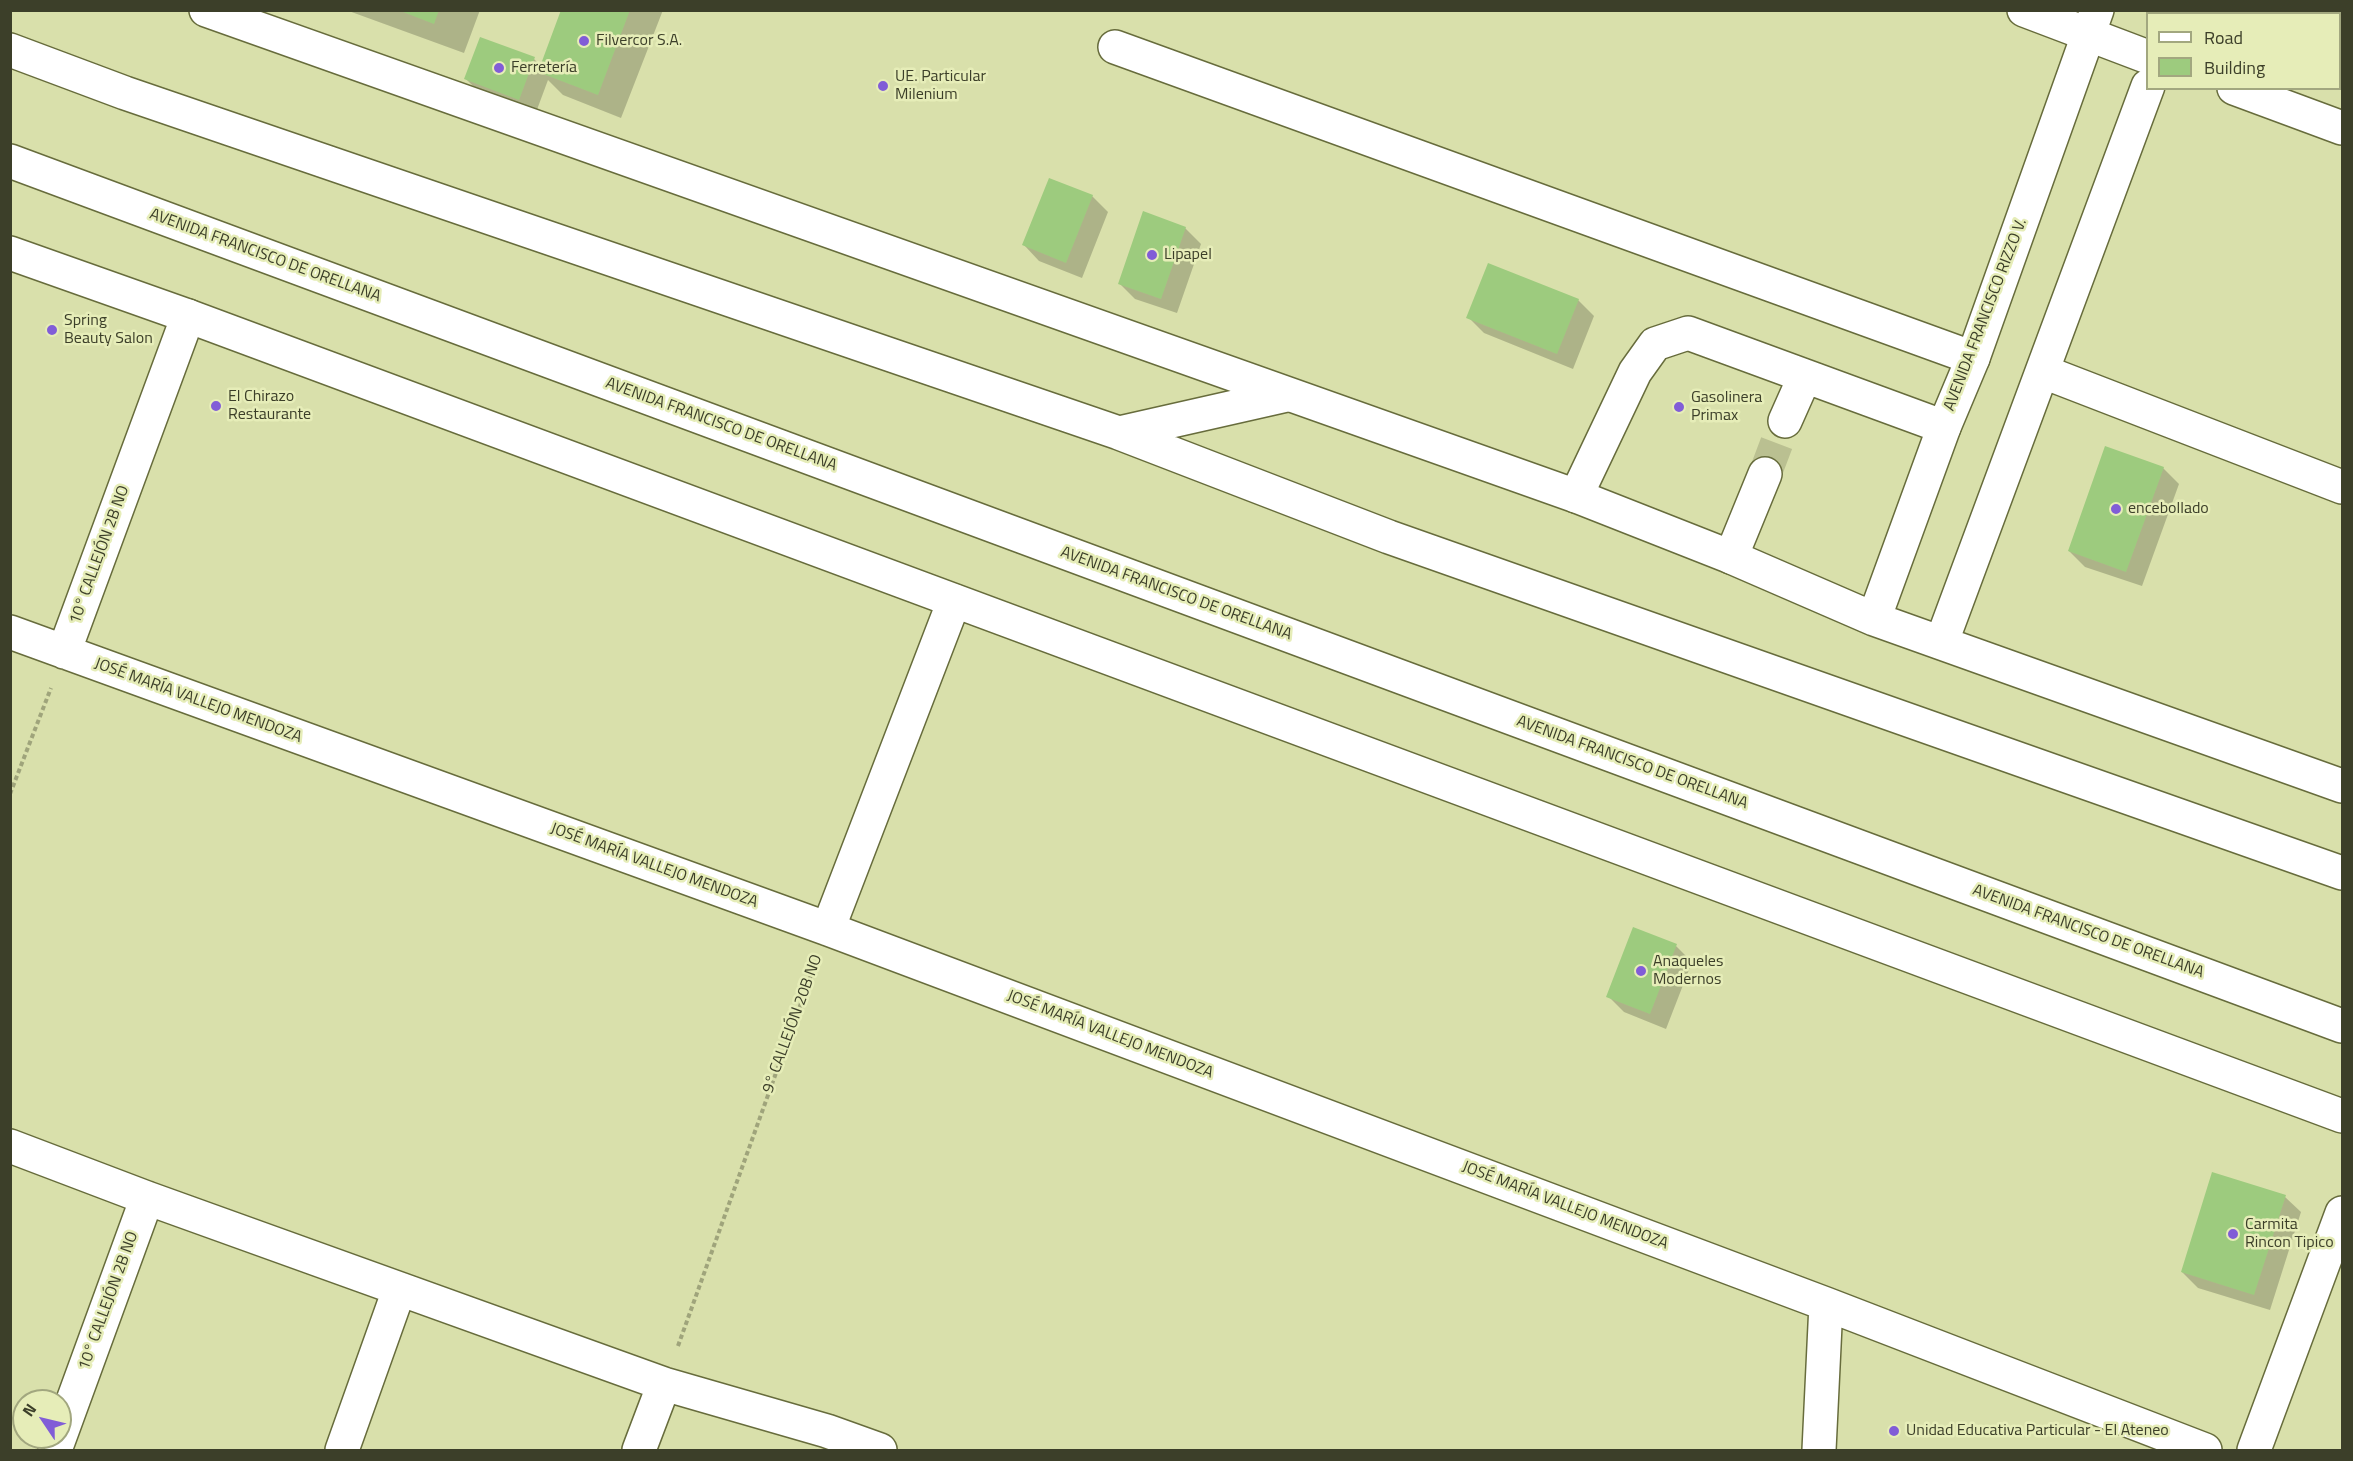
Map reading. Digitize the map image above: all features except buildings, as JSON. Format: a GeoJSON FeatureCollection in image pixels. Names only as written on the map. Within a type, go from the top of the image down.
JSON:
{"type":"FeatureCollection","features":[{"type":"Feature","properties":{"kind":"main road"},"geometry":{"type":"LineString","coordinates":[[206,10],[1576,496],[1731,557],[1874,619],[1942,641],[2343,786]]}},
{"type":"Feature","properties":{"kind":"main road"},"geometry":{"type":"LineString","coordinates":[[2024,10],[2093,22],[2146,56]]}},
{"type":"Feature","properties":{"kind":"main road","name":"AVENIDA FRANCISCO RIZZO V."},"geometry":{"type":"LineString","coordinates":[[1874,619],[1944,427],[1973,358],[2093,22]]}},
{"type":"Feature","properties":{"kind":"main road"},"geometry":{"type":"LineString","coordinates":[[1115,47],[1973,358]]}},
{"type":"Feature","properties":{"kind":"main road"},"geometry":{"type":"LineString","coordinates":[[10,50],[125,93],[1119,433],[1400,541],[2343,873]]}},
{"type":"Feature","properties":{"kind":"main road"},"geometry":{"type":"LineString","coordinates":[[1942,641],[2044,372],[2147,90]]}},
{"type":"Feature","properties":{"kind":"main road"},"geometry":{"type":"LineString","coordinates":[[2239,90],[2343,128]]}},
{"type":"Feature","properties":{"kind":"main road","name":"AVENIDA FRANCISCO DE ORELLANA"},"geometry":{"type":"LineString","coordinates":[[10,161],[2343,1026]]}},
{"type":"Feature","properties":{"kind":"main road"},"geometry":{"type":"LineString","coordinates":[[10,253],[188,316],[2343,1116]]}},
{"type":"Feature","properties":{"kind":"main road","name":"10° CALLEJÓN 2B NO"},"geometry":{"type":"LineString","coordinates":[[64,652],[188,316]]}},
{"type":"Feature","properties":{"kind":"main road"},"geometry":{"type":"LineString","coordinates":[[1576,496],[1635,372],[1655,344],[1688,333],[1944,427]]}},
{"type":"Feature","properties":{"kind":"main road"},"geometry":{"type":"LineString","coordinates":[[2044,372],[2343,487]]}},
{"type":"Feature","properties":{"kind":"main road"},"geometry":{"type":"LineString","coordinates":[[1785,421],[1805,376]]}},
{"type":"Feature","properties":{"kind":"main road"},"geometry":{"type":"LineString","coordinates":[[1119,433],[1287,395]]}},
{"type":"Feature","properties":{"kind":"main road"},"geometry":{"type":"LineString","coordinates":[[1731,557],[1765,474]]}},
{"type":"Feature","properties":{"kind":"main road"},"geometry":{"type":"LineString","coordinates":[[828,929],[954,601]]}},
{"type":"Feature","properties":{"kind":"main road","name":"JOSÉ MARÍA VALLEJO MENDOZA"},"geometry":{"type":"LineString","coordinates":[[10,632],[828,929],[1826,1304],[2205,1450]]}},
{"type":"Feature","properties":{"kind":"main road"},"geometry":{"type":"LineString","coordinates":[[10,1146],[399,1290],[664,1384],[827,1431],[880,1450]]}},
{"type":"Feature","properties":{"kind":"main road","name":"10° CALLEJÓN 2B NO"},"geometry":{"type":"LineString","coordinates":[[55,1450],[147,1198]]}},
{"type":"Feature","properties":{"kind":"main road"},"geometry":{"type":"LineString","coordinates":[[2254,1450],[2343,1213]]}},
{"type":"Feature","properties":{"kind":"main road"},"geometry":{"type":"LineString","coordinates":[[342,1450],[399,1290]]}},
{"type":"Feature","properties":{"kind":"main road"},"geometry":{"type":"LineString","coordinates":[[1819,1450],[1826,1304]]}},
{"type":"Feature","properties":{"kind":"main road"},"geometry":{"type":"LineString","coordinates":[[639,1450],[664,1384]]}},
{"type":"Feature","properties":{"kind":"path"},"geometry":{"type":"LineString","coordinates":[[10,794],[64,652]]}},
{"type":"Feature","properties":{"kind":"path","name":"9° CALLEJÓN 20B NO"},"geometry":{"type":"LineString","coordinates":[[664,1384],[828,929]]}},
{"type":"Feature","properties":{"kind":"tunnel"},"geometry":{"type":"LineString","coordinates":[[1765,474],[1785,421]]}},
{"type":"Feature","properties":{"kind":"place","name":"Filvercor S.A."},"geometry":{"type":"Point","coordinates":[584,41]}},
{"type":"Feature","properties":{"kind":"place","name":"Ferretería"},"geometry":{"type":"Point","coordinates":[499,68]}},
{"type":"Feature","properties":{"kind":"place","name":"UE. Particular Milenium"},"geometry":{"type":"Point","coordinates":[883,86]}},
{"type":"Feature","properties":{"kind":"place","name":"Lipapel"},"geometry":{"type":"Point","coordinates":[1152,255]}},
{"type":"Feature","properties":{"kind":"place","name":"Spring Beauty Salon"},"geometry":{"type":"Point","coordinates":[52,330]}},
{"type":"Feature","properties":{"kind":"place","name":"El Chirazo Restaurante"},"geometry":{"type":"Point","coordinates":[216,406]}},
{"type":"Feature","properties":{"kind":"place","name":"Gasolinera Primax"},"geometry":{"type":"Point","coordinates":[1679,407]}},
{"type":"Feature","properties":{"kind":"place","name":"encebollado"},"geometry":{"type":"Point","coordinates":[2116,509]}},
{"type":"Feature","properties":{"kind":"place","name":"Anaqueles Modernos"},"geometry":{"type":"Point","coordinates":[1641,971]}},
{"type":"Feature","properties":{"kind":"place","name":"Carmita Rincon Tipico"},"geometry":{"type":"Point","coordinates":[2233,1234]}},
{"type":"Feature","properties":{"kind":"place","name":"Unidad Educativa Particular - El Ateneo"},"geometry":{"type":"Point","coordinates":[1894,1431]}}]}
